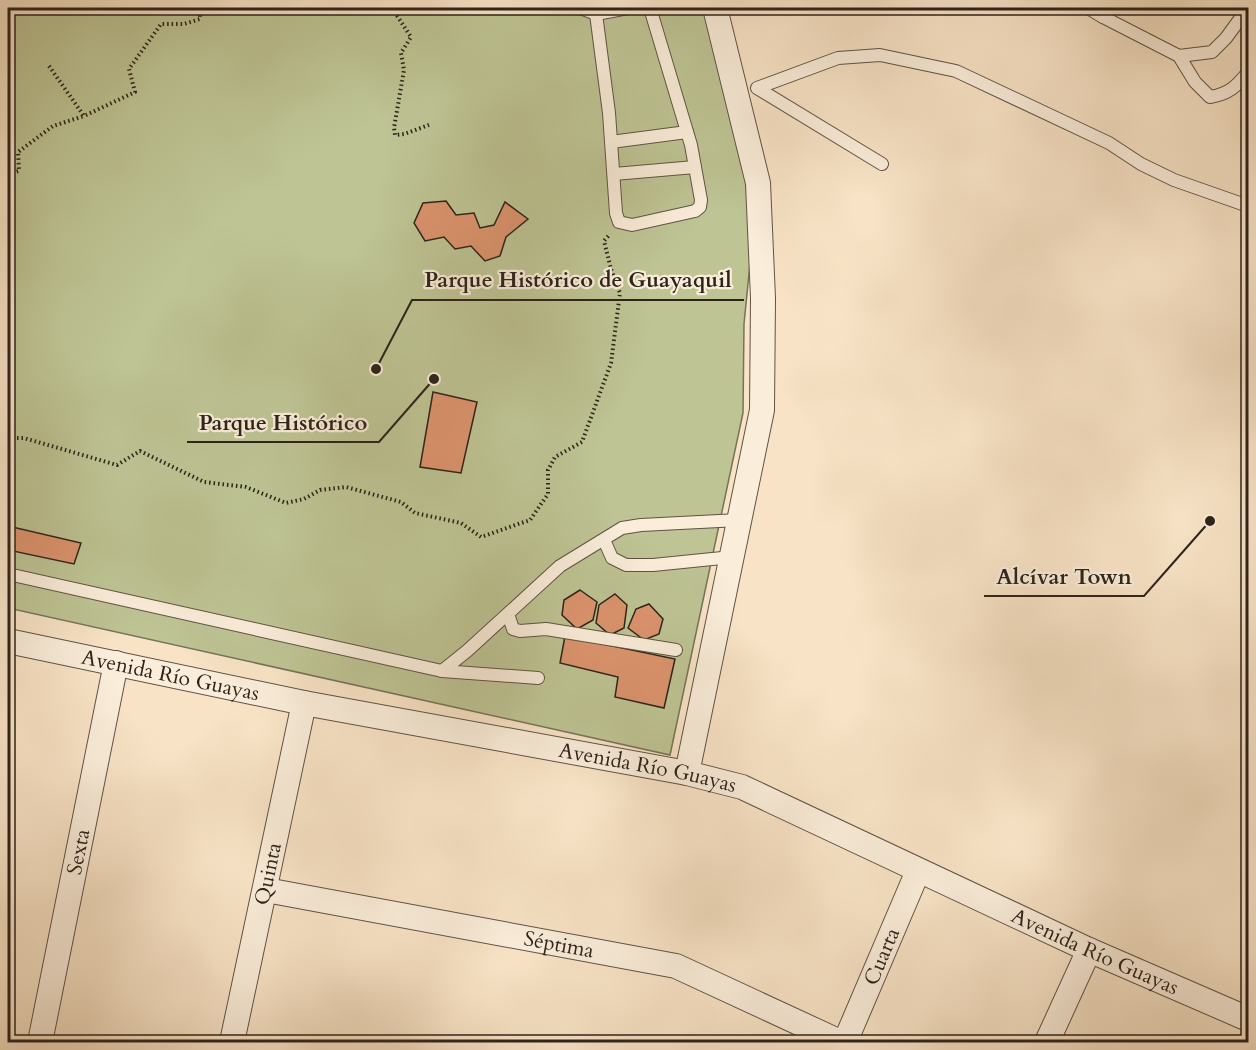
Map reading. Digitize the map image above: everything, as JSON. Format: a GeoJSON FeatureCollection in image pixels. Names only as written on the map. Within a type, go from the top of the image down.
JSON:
{"type":"FeatureCollection","features":[{"type":"Feature","properties":{"kind":"street"},"geometry":{"type":"LineString","coordinates":[[687,773],[762,410],[763,298],[758,183],[715,8]]}},
{"type":"Feature","properties":{"kind":"street","name":"Avenida Río Guayas"},"geometry":{"type":"LineString","coordinates":[[8,641],[304,703],[687,773],[742,787],[1089,950],[1248,1019]]}},
{"type":"Feature","properties":{"kind":"street","name":"Sexta"},"geometry":{"type":"LineString","coordinates":[[40,1042],[116,663]]}},
{"type":"Feature","properties":{"kind":"street","name":"Quinta"},"geometry":{"type":"LineString","coordinates":[[232,1042],[304,703]]}},
{"type":"Feature","properties":{"kind":"street","name":"Cuarta"},"geometry":{"type":"LineString","coordinates":[[845,1042],[918,870]]}},
{"type":"Feature","properties":{"kind":"street","name":"Séptima"},"geometry":{"type":"LineString","coordinates":[[266,890],[676,966],[840,1042]]}},
{"type":"Feature","properties":{"kind":"street"},"geometry":{"type":"LineString","coordinates":[[1047,1042],[1089,950]]}},
{"type":"Feature","properties":{"kind":"lane"},"geometry":{"type":"LineString","coordinates":[[580,8],[596,11],[628,8]]}},
{"type":"Feature","properties":{"kind":"lane"},"geometry":{"type":"LineString","coordinates":[[596,11],[611,142],[616,213],[619,222],[632,225],[695,211],[700,207],[701,200],[687,132],[650,8]]}},
{"type":"Feature","properties":{"kind":"lane"},"geometry":{"type":"LineString","coordinates":[[1088,8],[1107,12],[1179,56],[1195,82],[1210,97],[1222,95],[1236,88],[1248,72]]}},
{"type":"Feature","properties":{"kind":"lane"},"geometry":{"type":"LineString","coordinates":[[1179,56],[1212,52],[1226,38],[1248,8]]}},
{"type":"Feature","properties":{"kind":"lane"},"geometry":{"type":"LineString","coordinates":[[882,164],[757,88],[838,58],[880,55],[956,71],[1109,143],[1141,164],[1174,180],[1248,206]]}},
{"type":"Feature","properties":{"kind":"lane"},"geometry":{"type":"LineString","coordinates":[[611,142],[687,132]]}},
{"type":"Feature","properties":{"kind":"lane"},"geometry":{"type":"LineString","coordinates":[[614,174],[695,167]]}},
{"type":"Feature","properties":{"kind":"lane"},"geometry":{"type":"LineString","coordinates":[[442,670],[467,651],[560,566],[622,528],[739,520]]}},
{"type":"Feature","properties":{"kind":"lane"},"geometry":{"type":"LineString","coordinates":[[604,540],[612,558],[626,565],[678,564],[732,557]]}},
{"type":"Feature","properties":{"kind":"lane"},"geometry":{"type":"LineString","coordinates":[[8,574],[442,670],[538,678]]}},
{"type":"Feature","properties":{"kind":"lane"},"geometry":{"type":"LineString","coordinates":[[508,614],[513,629],[520,631],[546,629],[676,650]]}},
{"type":"Feature","properties":{"kind":"path"},"geometry":{"type":"LineString","coordinates":[[8,174],[19,171],[18,152],[52,126],[84,116],[135,92],[129,69],[161,24],[184,24],[200,19],[200,8]]}},
{"type":"Feature","properties":{"kind":"path"},"geometry":{"type":"LineString","coordinates":[[392,8],[411,37],[402,53],[404,70],[394,128],[395,135],[429,125]]}},
{"type":"Feature","properties":{"kind":"path"},"geometry":{"type":"LineString","coordinates":[[49,66],[84,116]]}},
{"type":"Feature","properties":{"kind":"path"},"geometry":{"type":"LineString","coordinates":[[8,438],[24,438],[117,465],[140,451],[204,482],[246,487],[286,503],[304,499],[321,490],[346,487],[401,502],[415,513],[462,523],[481,537],[520,524],[530,520],[548,494],[548,470],[555,457],[582,442],[611,363],[620,293],[604,241],[610,233]]}},
{"type":"Feature","properties":{"kind":"green space"},"geometry":{"type":"Polygon","coordinates":[[[8,8],[708,8],[758,183],[744,324],[743,413],[670,755],[8,608],[8,8]]]}},
{"type":"Feature","properties":{"kind":"building"},"geometry":{"type":"Polygon","coordinates":[[[446,201],[456,215],[474,213],[480,228],[494,225],[505,202],[528,219],[506,237],[500,256],[485,261],[471,246],[455,249],[444,237],[425,241],[414,223],[423,203],[446,201]]]}},
{"type":"Feature","properties":{"kind":"building"},"geometry":{"type":"Polygon","coordinates":[[[433,392],[477,402],[461,473],[420,467],[433,392]]]}},
{"type":"Feature","properties":{"kind":"building"},"geometry":{"type":"Polygon","coordinates":[[[8,526],[81,543],[74,564],[8,550],[8,526]]]}},
{"type":"Feature","properties":{"kind":"building"},"geometry":{"type":"Polygon","coordinates":[[[580,590],[597,602],[593,620],[577,629],[562,615],[564,600],[580,590]]]}},
{"type":"Feature","properties":{"kind":"building"},"geometry":{"type":"Polygon","coordinates":[[[615,594],[627,605],[624,628],[610,635],[596,623],[599,605],[615,594]]]}},
{"type":"Feature","properties":{"kind":"building"},"geometry":{"type":"Polygon","coordinates":[[[649,604],[663,619],[659,634],[644,640],[628,628],[636,609],[649,604]]]}},
{"type":"Feature","properties":{"kind":"building"},"geometry":{"type":"Polygon","coordinates":[[[565,636],[675,659],[664,708],[615,697],[618,677],[560,663],[565,636]]]}},
{"type":"Feature","properties":{"kind":"place","name":"Parque Histórico de Guayaquil"},"geometry":{"type":"Point","coordinates":[376,369]}},
{"type":"Feature","properties":{"kind":"place","name":"Parque Histórico"},"geometry":{"type":"Point","coordinates":[434,379]}},
{"type":"Feature","properties":{"kind":"place","name":"Alcívar Town"},"geometry":{"type":"Point","coordinates":[1210,521]}}]}
